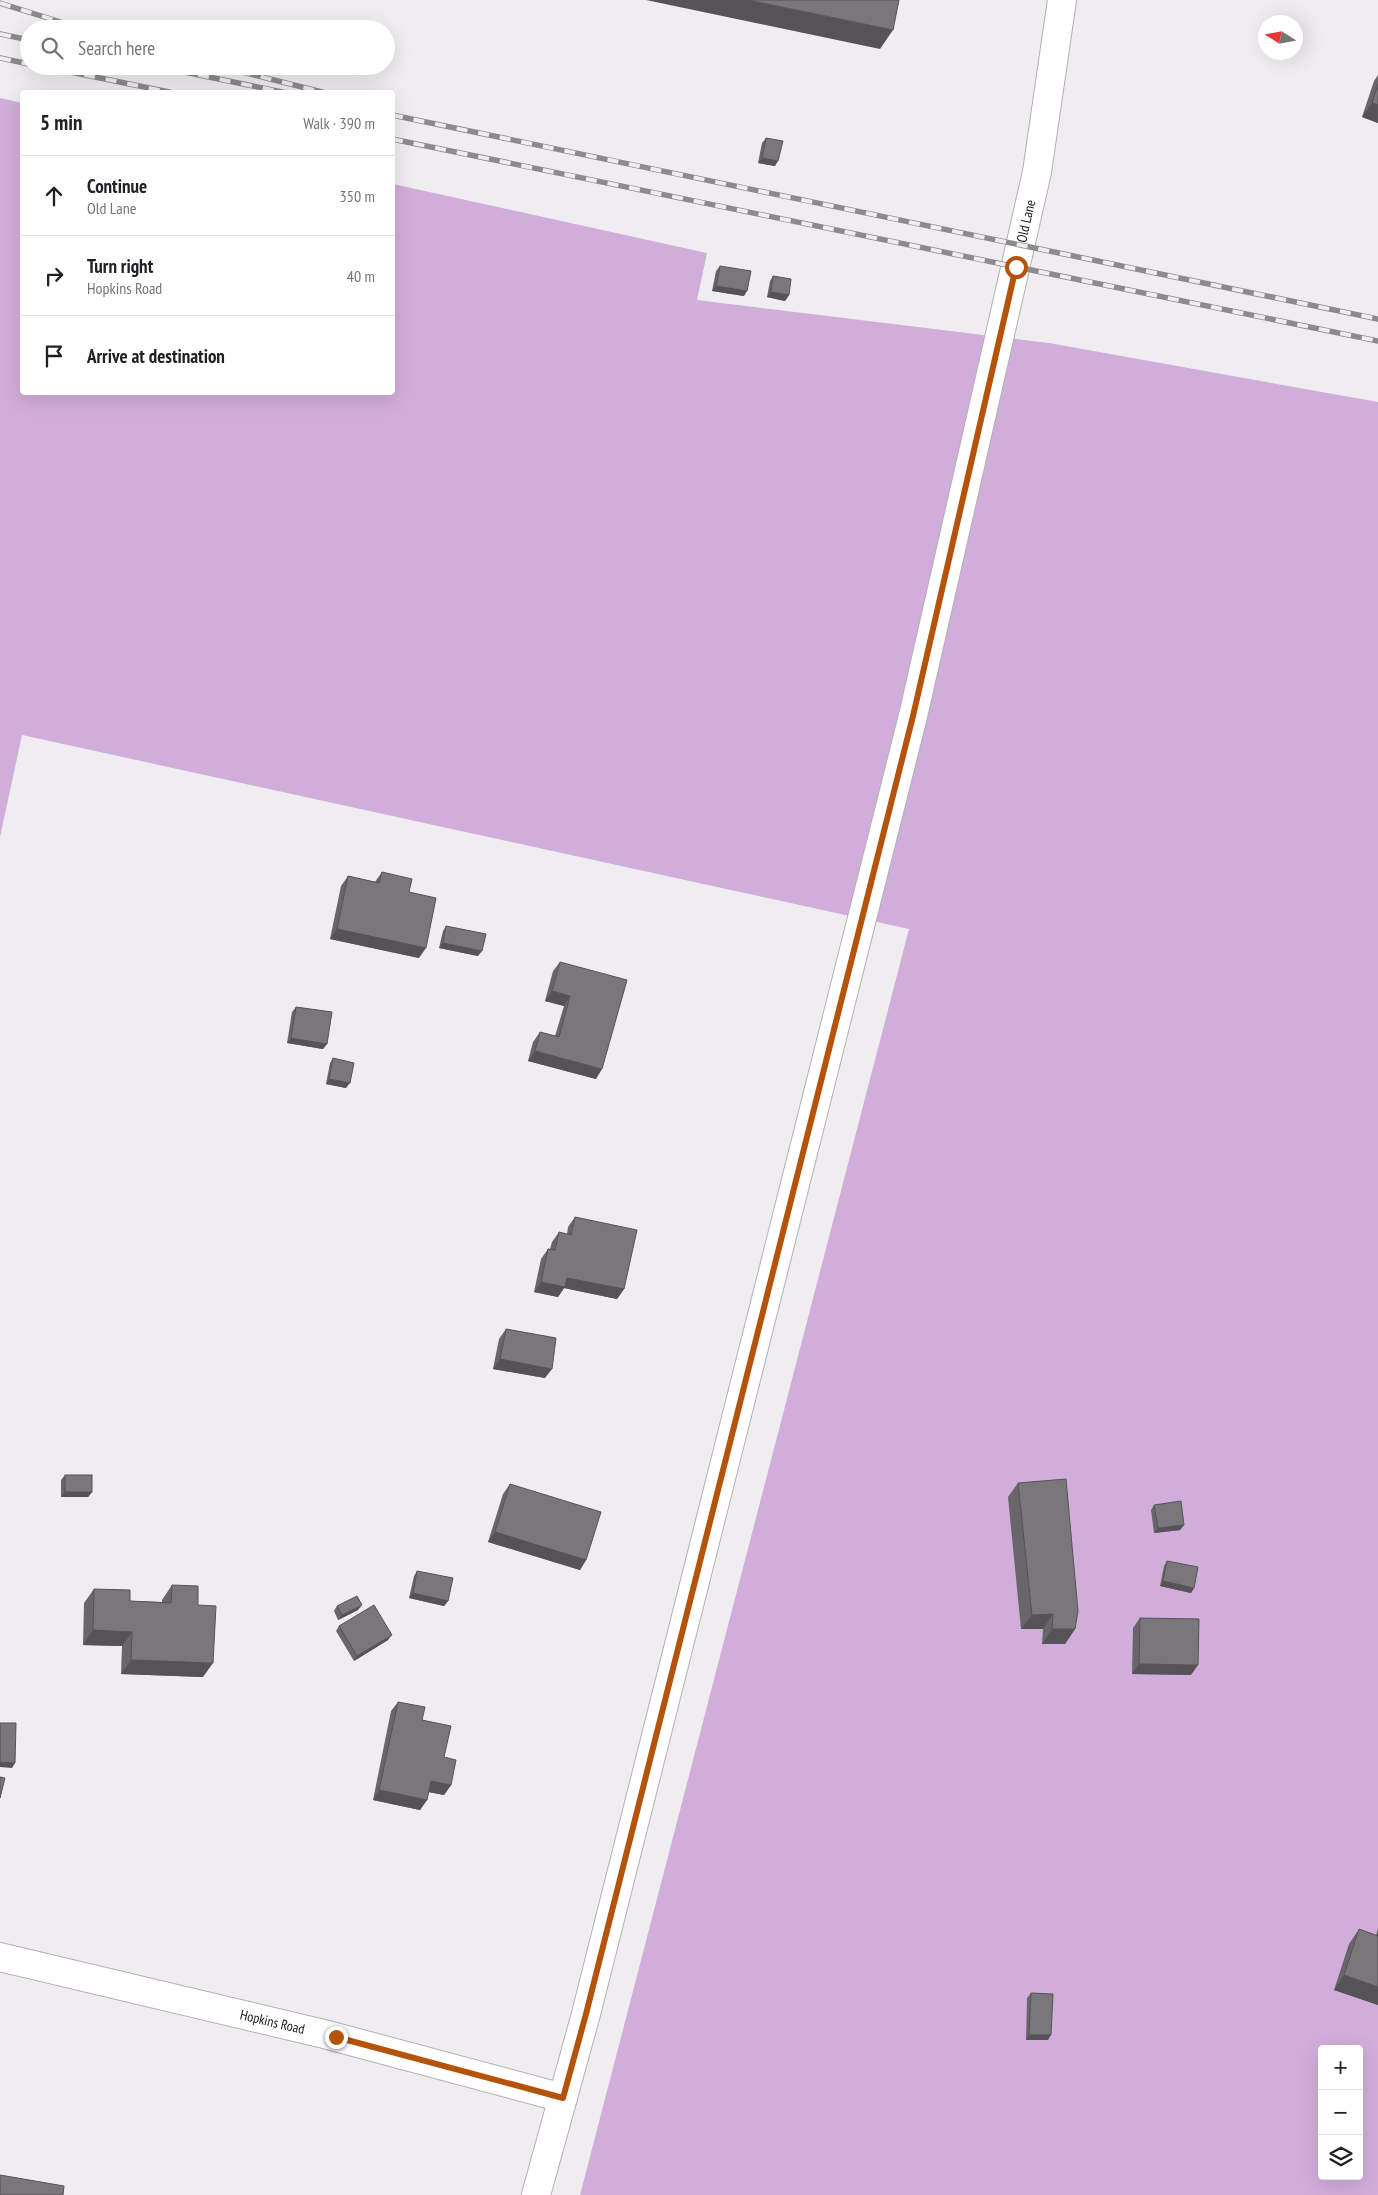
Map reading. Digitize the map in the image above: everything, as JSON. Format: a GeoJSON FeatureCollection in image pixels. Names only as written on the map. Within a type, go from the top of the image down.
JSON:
{"type":"FeatureCollection","features":[{"type":"Feature","properties":{"kind":"main road","name":"Old Lane"},"geometry":{"type":"LineString","coordinates":[[563,2098],[586,2014],[913,716],[1035,182],[1062,0]]}},
{"type":"Feature","properties":{"kind":"main road","name":"Hopkins Road"},"geometry":{"type":"LineString","coordinates":[[0,1957],[324,2034],[563,2098]]}},
{"type":"Feature","properties":{"kind":"main road"},"geometry":{"type":"LineString","coordinates":[[536,2195],[563,2098]]}},
{"type":"Feature","properties":{"kind":"shaded area"},"geometry":{"type":"Polygon","coordinates":[[[0,98],[20,103],[20,395],[395,395],[395,184],[707,253],[697,300],[1049,343],[1378,402],[1378,2195],[580,2195],[909,929],[22,735],[0,837],[0,98]]]}},
{"type":"Feature","properties":{"kind":"building"},"geometry":{"type":"Polygon","coordinates":[[[748,0],[899,0],[893,30],[748,0]]]}},
{"type":"Feature","properties":{"kind":"building"},"geometry":{"type":"Polygon","coordinates":[[[1378,84],[1378,105],[1372,103],[1378,84]]]}},
{"type":"Feature","properties":{"kind":"building"},"geometry":{"type":"Polygon","coordinates":[[[766,138],[783,141],[778,161],[762,158],[766,138]]]}},
{"type":"Feature","properties":{"kind":"building"},"geometry":{"type":"Polygon","coordinates":[[[720,266],[751,271],[747,291],[716,286],[720,266]]]}},
{"type":"Feature","properties":{"kind":"building"},"geometry":{"type":"Polygon","coordinates":[[[773,276],[791,279],[789,295],[771,292],[773,276]]]}},
{"type":"Feature","properties":{"kind":"building"},"geometry":{"type":"Polygon","coordinates":[[[382,872],[412,879],[409,892],[436,898],[426,948],[337,929],[348,876],[379,883],[382,872]]]}},
{"type":"Feature","properties":{"kind":"building"},"geometry":{"type":"Polygon","coordinates":[[[446,926],[486,934],[482,951],[443,943],[446,926]]]}},
{"type":"Feature","properties":{"kind":"building"},"geometry":{"type":"Polygon","coordinates":[[[560,962],[627,980],[602,1069],[535,1051],[540,1032],[559,1037],[570,996],[552,991],[560,962]]]}},
{"type":"Feature","properties":{"kind":"building"},"geometry":{"type":"Polygon","coordinates":[[[296,1007],[332,1012],[327,1044],[291,1038],[296,1007]]]}},
{"type":"Feature","properties":{"kind":"building"},"geometry":{"type":"Polygon","coordinates":[[[333,1058],[354,1063],[350,1083],[329,1079],[333,1058]]]}},
{"type":"Feature","properties":{"kind":"building"},"geometry":{"type":"Polygon","coordinates":[[[575,1217],[637,1230],[624,1289],[567,1278],[565,1287],[541,1282],[548,1249],[555,1250],[559,1232],[571,1235],[575,1217]]]}},
{"type":"Feature","properties":{"kind":"building"},"geometry":{"type":"Polygon","coordinates":[[[506,1329],[556,1338],[552,1369],[500,1359],[506,1329]]]}},
{"type":"Feature","properties":{"kind":"building"},"geometry":{"type":"Polygon","coordinates":[[[65,1475],[92,1475],[92,1492],[65,1492],[65,1475]]]}},
{"type":"Feature","properties":{"kind":"building"},"geometry":{"type":"Polygon","coordinates":[[[1066,1479],[1078,1611],[1075,1629],[1052,1629],[1053,1614],[1032,1615],[1018,1483],[1066,1479]]]}},
{"type":"Feature","properties":{"kind":"building"},"geometry":{"type":"Polygon","coordinates":[[[510,1484],[601,1512],[586,1560],[495,1532],[510,1484]]]}},
{"type":"Feature","properties":{"kind":"building"},"geometry":{"type":"Polygon","coordinates":[[[1181,1501],[1184,1525],[1158,1528],[1154,1505],[1181,1501]]]}},
{"type":"Feature","properties":{"kind":"building"},"geometry":{"type":"Polygon","coordinates":[[[1167,1561],[1198,1567],[1194,1588],[1163,1581],[1167,1561]]]}},
{"type":"Feature","properties":{"kind":"building"},"geometry":{"type":"Polygon","coordinates":[[[417,1571],[453,1578],[448,1601],[413,1593],[417,1571]]]}},
{"type":"Feature","properties":{"kind":"building"},"geometry":{"type":"Polygon","coordinates":[[[172,1585],[198,1586],[198,1605],[216,1606],[213,1663],[131,1660],[132,1632],[93,1630],[94,1589],[130,1590],[130,1601],[171,1603],[172,1585]]]}},
{"type":"Feature","properties":{"kind":"building"},"geometry":{"type":"Polygon","coordinates":[[[357,1596],[362,1605],[342,1615],[337,1606],[357,1596]]]}},
{"type":"Feature","properties":{"kind":"building"},"geometry":{"type":"Polygon","coordinates":[[[374,1605],[392,1635],[357,1656],[339,1626],[374,1605]]]}},
{"type":"Feature","properties":{"kind":"building"},"geometry":{"type":"Polygon","coordinates":[[[1140,1618],[1199,1619],[1198,1665],[1139,1664],[1140,1618]]]}},
{"type":"Feature","properties":{"kind":"building"},"geometry":{"type":"Polygon","coordinates":[[[398,1702],[425,1707],[422,1720],[451,1726],[444,1757],[456,1760],[451,1785],[431,1781],[427,1800],[379,1790],[398,1702]]]}},
{"type":"Feature","properties":{"kind":"building"},"geometry":{"type":"Polygon","coordinates":[[[0,1723],[16,1723],[15,1763],[0,1762],[0,1723]]]}},
{"type":"Feature","properties":{"kind":"building"},"geometry":{"type":"Polygon","coordinates":[[[0,1777],[5,1778],[0,1798],[0,1777]]]}},
{"type":"Feature","properties":{"kind":"building"},"geometry":{"type":"Polygon","coordinates":[[[1359,1929],[1378,1936],[1378,1987],[1344,1975],[1359,1929]]]}},
{"type":"Feature","properties":{"kind":"building"},"geometry":{"type":"Polygon","coordinates":[[[1031,1993],[1053,1994],[1051,2035],[1029,2035],[1031,1993]]]}},
{"type":"Feature","properties":{"kind":"building"},"geometry":{"type":"Polygon","coordinates":[[[0,2175],[64,2186],[63,2195],[0,2195],[0,2175]]]}},
{"type":"Feature","properties":{"kind":"railway"},"geometry":{"type":"LineString","coordinates":[[0,3],[54,20]]}},
{"type":"Feature","properties":{"kind":"railway"},"geometry":{"type":"LineString","coordinates":[[0,34],[20,38]]}},
{"type":"Feature","properties":{"kind":"railway"},"geometry":{"type":"LineString","coordinates":[[0,58],[20,62]]}},
{"type":"Feature","properties":{"kind":"railway"},"geometry":{"type":"LineString","coordinates":[[85,75],[159,90]]}},
{"type":"Feature","properties":{"kind":"railway"},"geometry":{"type":"LineString","coordinates":[[199,75],[272,90]]}},
{"type":"Feature","properties":{"kind":"railway"},"geometry":{"type":"LineString","coordinates":[[254,75],[314,90]]}},
{"type":"Feature","properties":{"kind":"railway"},"geometry":{"type":"LineString","coordinates":[[395,116],[1378,319]]}},
{"type":"Feature","properties":{"kind":"railway"},"geometry":{"type":"LineString","coordinates":[[395,140],[1378,341]]}},
{"type":"Feature","properties":{"kind":"route"},"geometry":{"type":"LineString","coordinates":[[336,2037],[563,2098],[586,2014],[913,716],[1016,267]]}}]}
